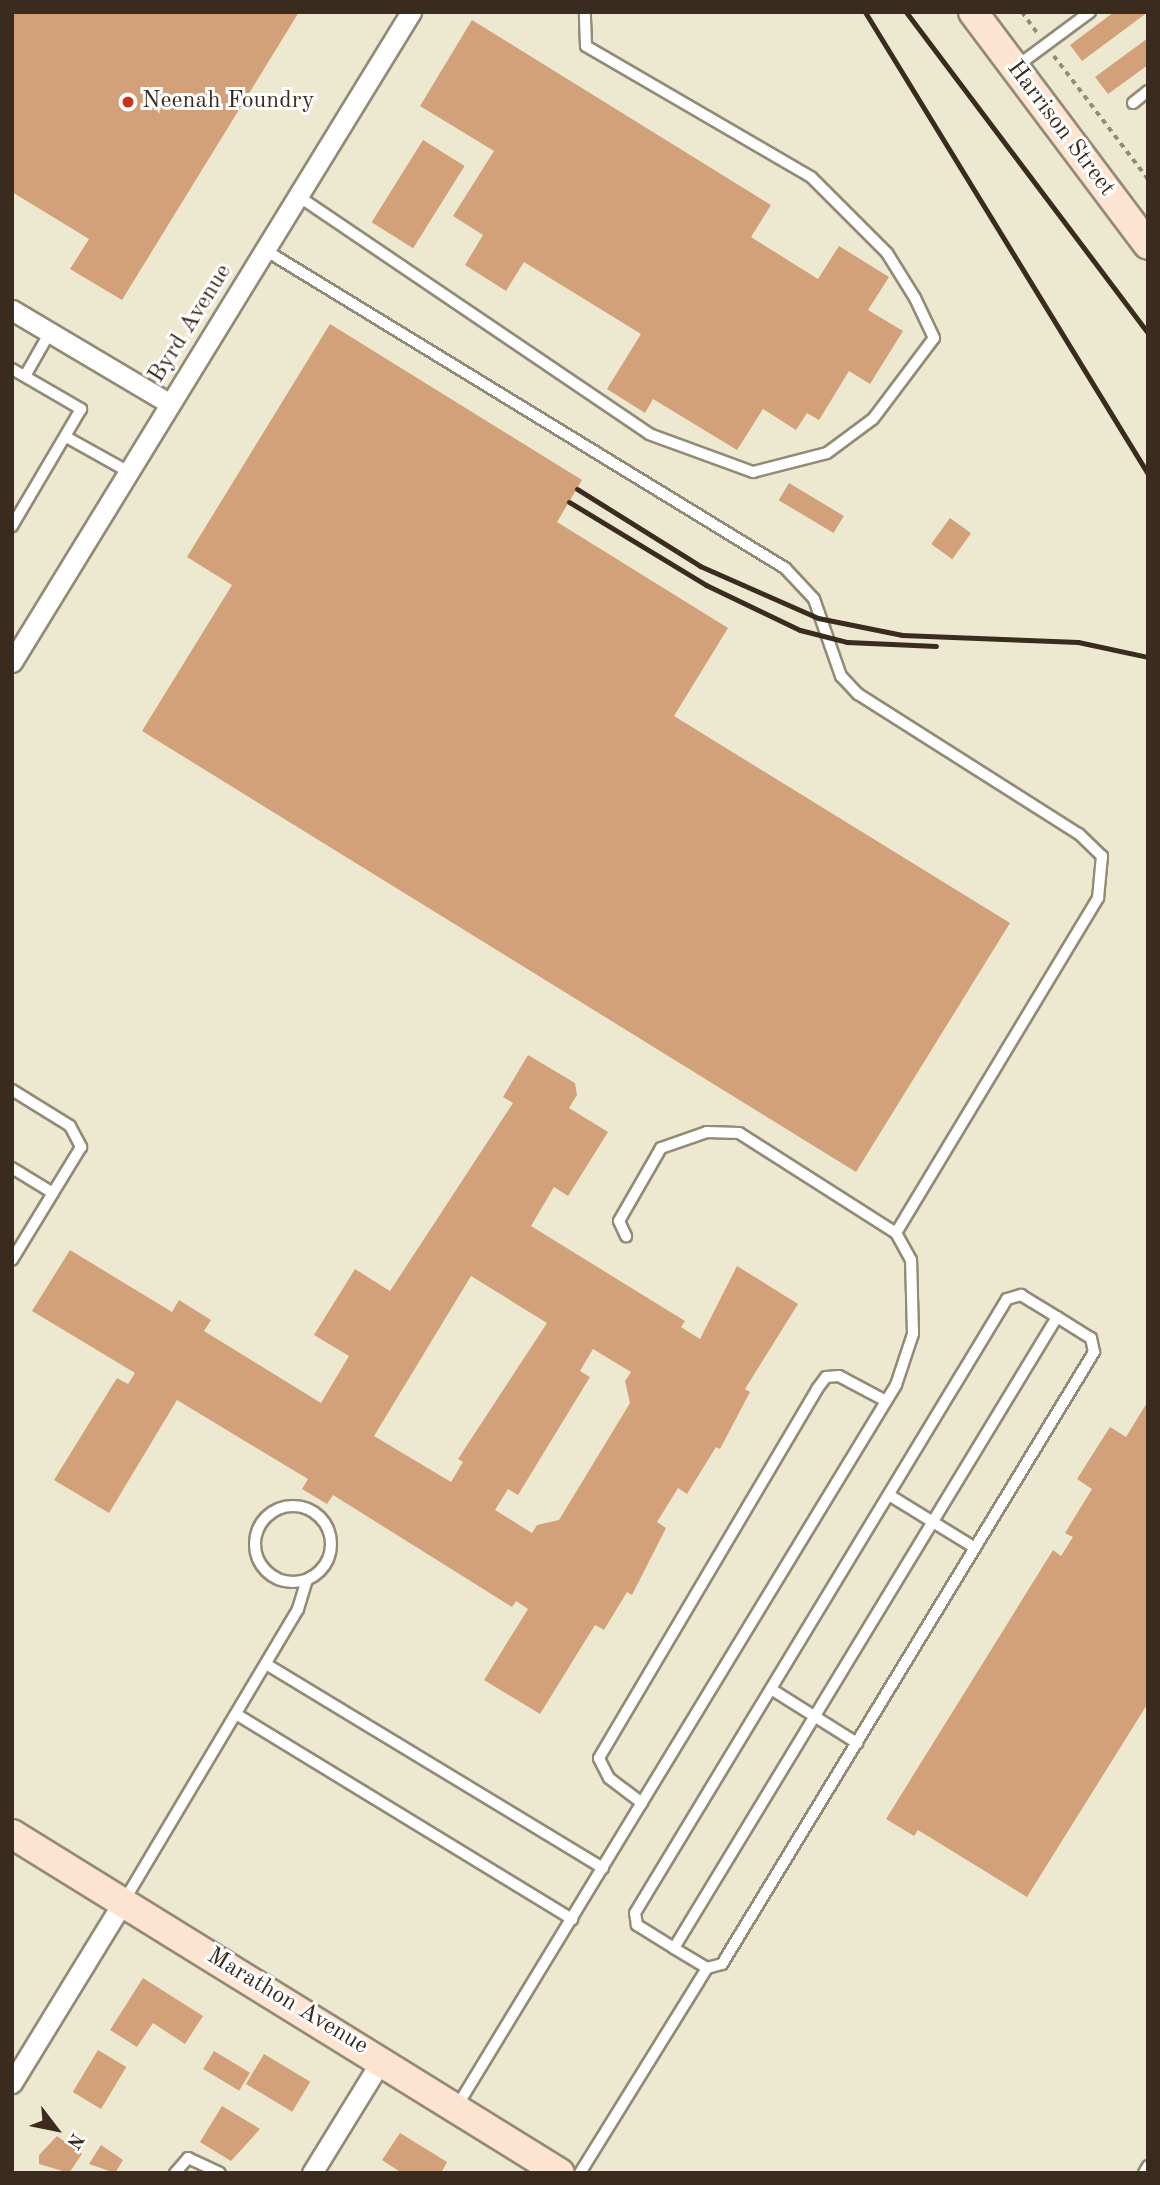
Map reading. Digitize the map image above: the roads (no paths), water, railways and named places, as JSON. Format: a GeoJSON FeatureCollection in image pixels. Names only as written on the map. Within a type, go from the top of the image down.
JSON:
{"type":"FeatureCollection","features":[{"type":"Feature","properties":{"kind":"street","name":"Byrd Avenue"},"geometry":{"type":"LineString","coordinates":[[12,662],[411,12]]}},
{"type":"Feature","properties":{"kind":"street","name":"Harrison Street"},"geometry":{"type":"LineString","coordinates":[[973,12],[1148,245]]}},
{"type":"Feature","properties":{"kind":"street"},"geometry":{"type":"LineString","coordinates":[[12,310],[170,404]]}},
{"type":"Feature","properties":{"kind":"street","name":"Marathon Avenue"},"geometry":{"type":"LineString","coordinates":[[12,1834],[382,2059],[456,2109],[560,2173]]}},
{"type":"Feature","properties":{"kind":"street"},"geometry":{"type":"LineString","coordinates":[[12,2083],[123,1902]]}},
{"type":"Feature","properties":{"kind":"street"},"geometry":{"type":"LineString","coordinates":[[312,2173],[382,2059]]}},
{"type":"Feature","properties":{"kind":"lane"},"geometry":{"type":"LineString","coordinates":[[298,195],[649,434],[753,472],[827,453],[873,419],[934,338],[915,298],[887,253],[811,177],[586,46],[585,12]]}},
{"type":"Feature","properties":{"kind":"lane"},"geometry":{"type":"LineString","coordinates":[[1014,68],[1090,12]]}},
{"type":"Feature","properties":{"kind":"lane"},"geometry":{"type":"LineString","coordinates":[[1133,103],[1148,91]]}},
{"type":"Feature","properties":{"kind":"lane"},"geometry":{"type":"LineString","coordinates":[[265,250],[785,568],[814,599],[841,676],[858,695],[1079,834],[1102,856],[1098,898],[896,1233]]}},
{"type":"Feature","properties":{"kind":"lane"},"geometry":{"type":"LineString","coordinates":[[25,376],[50,332]]}},
{"type":"Feature","properties":{"kind":"lane"},"geometry":{"type":"LineString","coordinates":[[12,369],[81,410],[68,438],[12,526]]}},
{"type":"Feature","properties":{"kind":"lane"},"geometry":{"type":"LineString","coordinates":[[68,438],[129,472]]}},
{"type":"Feature","properties":{"kind":"lane"},"geometry":{"type":"LineString","coordinates":[[12,1090],[71,1126],[81,1147],[54,1193],[17,1244],[12,1260]]}},
{"type":"Feature","properties":{"kind":"lane"},"geometry":{"type":"LineString","coordinates":[[456,2109],[886,1401],[913,1334],[911,1260],[896,1233],[739,1133],[707,1132],[661,1147],[619,1221],[626,1236]]}},
{"type":"Feature","properties":{"kind":"lane"},"geometry":{"type":"LineString","coordinates":[[12,1168],[54,1193]]}},
{"type":"Feature","properties":{"kind":"lane"},"geometry":{"type":"LineString","coordinates":[[580,2173],[707,1968],[722,1964],[1094,1352],[1091,1338],[1021,1295],[1007,1299],[635,1913],[637,1924],[707,1968]]}},
{"type":"Feature","properties":{"kind":"lane"},"geometry":{"type":"LineString","coordinates":[[674,1948],[1057,1317]]}},
{"type":"Feature","properties":{"kind":"lane"},"geometry":{"type":"LineString","coordinates":[[642,1802],[609,1777],[599,1758],[817,1389],[827,1377],[839,1376],[886,1401]]}},
{"type":"Feature","properties":{"kind":"lane"},"geometry":{"type":"LineString","coordinates":[[889,1495],[975,1548]]}},
{"type":"Feature","properties":{"kind":"lane"},"geometry":{"type":"LineString","coordinates":[[123,1902],[266,1664],[307,1580],[331,1552],[327,1527],[309,1510],[284,1507],[257,1531],[257,1556],[271,1576],[307,1580]]}},
{"type":"Feature","properties":{"kind":"lane"},"geometry":{"type":"LineString","coordinates":[[266,1664],[603,1868]]}},
{"type":"Feature","properties":{"kind":"lane"},"geometry":{"type":"LineString","coordinates":[[771,1689],[857,1743]]}},
{"type":"Feature","properties":{"kind":"lane"},"geometry":{"type":"LineString","coordinates":[[236,1714],[572,1919]]}},
{"type":"Feature","properties":{"kind":"lane"},"geometry":{"type":"LineString","coordinates":[[175,2173],[188,2158],[220,2173]]}},
{"type":"Feature","properties":{"kind":"lane"},"geometry":{"type":"LineString","coordinates":[[1144,2173],[1148,2166]]}},
{"type":"Feature","properties":{"kind":"railway"},"geometry":{"type":"LineString","coordinates":[[865,12],[1148,474]]}},
{"type":"Feature","properties":{"kind":"railway"},"geometry":{"type":"LineString","coordinates":[[906,12],[1148,333]]}},
{"type":"Feature","properties":{"kind":"railway"},"geometry":{"type":"LineString","coordinates":[[577,489],[700,566],[818,618],[902,635],[1078,642],[1148,657]]}},
{"type":"Feature","properties":{"kind":"railway"},"geometry":{"type":"LineString","coordinates":[[569,502],[706,585],[800,630],[847,642],[936,646]]}},
{"type":"Feature","properties":{"kind":"place","name":"Neenah Foundry"},"geometry":{"type":"Point","coordinates":[128,102]}}]}
